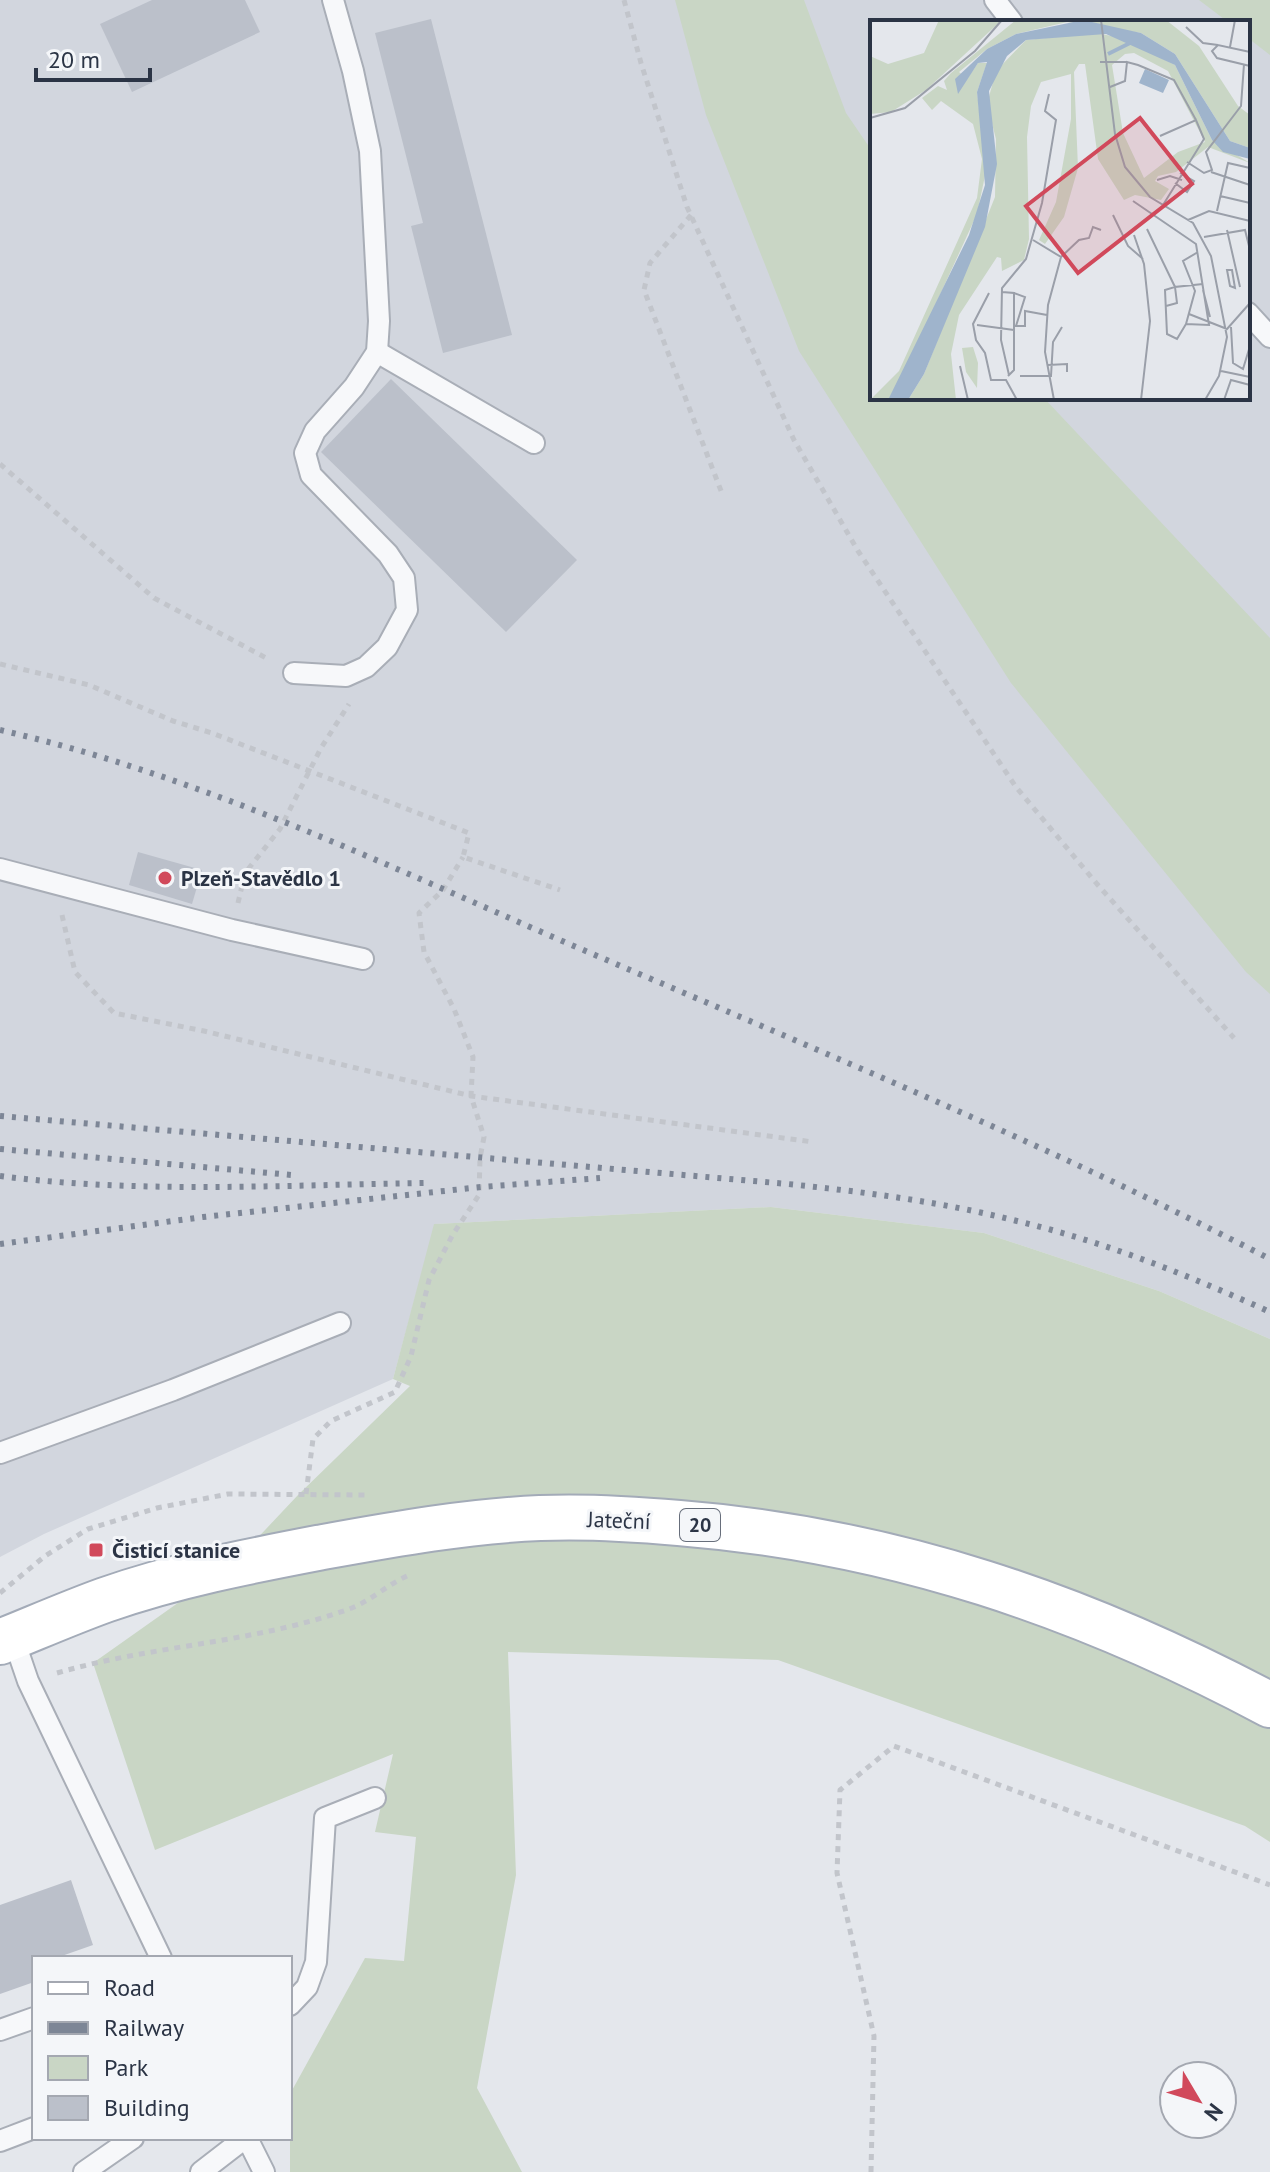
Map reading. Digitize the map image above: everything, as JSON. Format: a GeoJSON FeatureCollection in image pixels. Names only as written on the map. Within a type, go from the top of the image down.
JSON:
{"type":"FeatureCollection","features":[{"type":"Feature","properties":{"kind":"main road","name":"Jateční"},"geometry":{"type":"LineString","coordinates":[[6,1639],[106,1600],[233,1564],[377,1537],[541,1518],[643,1520],[822,1540],[911,1561],[996,1586],[1116,1630],[1193,1664],[1270,1705]]}},
{"type":"Feature","properties":{"kind":"lane"},"geometry":{"type":"LineString","coordinates":[[294,673],[346,676],[366,667],[387,647],[407,610],[404,578],[388,554],[311,475],[305,453],[315,431],[354,387],[377,352],[379,321],[370,151],[353,71],[333,0]]}},
{"type":"Feature","properties":{"kind":"lane"},"geometry":{"type":"LineString","coordinates":[[995,0],[1010,20]]}},
{"type":"Feature","properties":{"kind":"lane"},"geometry":{"type":"LineString","coordinates":[[1250,315],[1270,337]]}},
{"type":"Feature","properties":{"kind":"lane"},"geometry":{"type":"LineString","coordinates":[[377,352],[534,443]]}},
{"type":"Feature","properties":{"kind":"lane"},"geometry":{"type":"LineString","coordinates":[[0,869],[232,930],[363,959]]}},
{"type":"Feature","properties":{"kind":"lane"},"geometry":{"type":"LineString","coordinates":[[0,1453],[173,1390],[340,1323]]}},
{"type":"Feature","properties":{"kind":"lane"},"geometry":{"type":"LineString","coordinates":[[6,1639],[160,1956]]}},
{"type":"Feature","properties":{"kind":"lane"},"geometry":{"type":"LineString","coordinates":[[292,2003],[307,1987],[316,1962],[325,1818],[375,1798]]}},
{"type":"Feature","properties":{"kind":"lane"},"geometry":{"type":"LineString","coordinates":[[0,2030],[32,2019]]}},
{"type":"Feature","properties":{"kind":"lane"},"geometry":{"type":"LineString","coordinates":[[0,2141],[32,2129]]}},
{"type":"Feature","properties":{"kind":"lane"},"geometry":{"type":"LineString","coordinates":[[84,2172],[130,2140]]}},
{"type":"Feature","properties":{"kind":"lane"},"geometry":{"type":"LineString","coordinates":[[201,2172],[243,2140]]}},
{"type":"Feature","properties":{"kind":"lane"},"geometry":{"type":"LineString","coordinates":[[247,2140],[264,2172]]}},
{"type":"Feature","properties":{"kind":"path"},"geometry":{"type":"LineString","coordinates":[[624,0],[641,63],[691,215],[794,440],[858,551],[1016,787],[1097,884],[1234,1038]]}},
{"type":"Feature","properties":{"kind":"path"},"geometry":{"type":"LineString","coordinates":[[691,215],[650,263],[644,290],[723,496]]}},
{"type":"Feature","properties":{"kind":"path"},"geometry":{"type":"LineString","coordinates":[[0,464],[154,598],[294,673]]}},
{"type":"Feature","properties":{"kind":"path"},"geometry":{"type":"LineString","coordinates":[[0,664],[89,685],[173,721],[469,833],[463,857],[443,890],[419,913],[424,952],[454,1009],[473,1057],[471,1096],[484,1137],[479,1195],[452,1236],[429,1280],[411,1356],[395,1392],[331,1421],[313,1439],[306,1494]]}},
{"type":"Feature","properties":{"kind":"path"},"geometry":{"type":"LineString","coordinates":[[232,930],[245,873],[280,829],[366,667]]}},
{"type":"Feature","properties":{"kind":"path"},"geometry":{"type":"LineString","coordinates":[[463,857],[560,890]]}},
{"type":"Feature","properties":{"kind":"path"},"geometry":{"type":"LineString","coordinates":[[54,882],[75,972],[114,1013],[204,1031],[471,1096],[813,1142]]}},
{"type":"Feature","properties":{"kind":"path"},"geometry":{"type":"LineString","coordinates":[[28,1681],[93,1662],[302,1624],[353,1608],[421,1570]]}},
{"type":"Feature","properties":{"kind":"path"},"geometry":{"type":"LineString","coordinates":[[871,2172],[874,2036],[837,1873],[840,1790],[894,1746],[1270,1885]]}},
{"type":"Feature","properties":{"kind":"shaded area"},"geometry":{"type":"Polygon","coordinates":[[[0,0],[1270,0],[1270,1339],[1159,1291],[984,1233],[771,1207],[435,1224],[393,1379],[44,1534],[0,1557],[0,0]]]}},
{"type":"Feature","properties":{"kind":"green space"},"geometry":{"type":"Polygon","coordinates":[[[675,0],[804,0],[846,113],[870,148],[870,400],[1046,400],[1270,638],[1270,994],[1246,972],[1011,683],[799,351],[706,115],[675,0]]]}},
{"type":"Feature","properties":{"kind":"green space"},"geometry":{"type":"Polygon","coordinates":[[[1199,0],[1270,0],[1270,55],[1250,40],[1250,20],[1225,20],[1199,0]]]}},
{"type":"Feature","properties":{"kind":"green space"},"geometry":{"type":"Polygon","coordinates":[[[771,1207],[984,1233],[1159,1291],[1270,1339],[1270,1842],[1245,1826],[778,1660],[508,1652],[516,1875],[477,2088],[522,2172],[290,2172],[292,2090],[365,1958],[404,1961],[416,1837],[375,1832],[393,1754],[155,1850],[93,1663],[233,1564],[298,1495],[410,1386],[393,1379],[434,1224],[771,1207]]]}},
{"type":"Feature","properties":{"kind":"building"},"geometry":{"type":"Polygon","coordinates":[[[152,0],[245,0],[260,32],[132,92],[100,24],[152,0]]]}},
{"type":"Feature","properties":{"kind":"building"},"geometry":{"type":"Polygon","coordinates":[[[431,19],[512,335],[443,353],[411,226],[423,223],[375,33],[431,19]]]}},
{"type":"Feature","properties":{"kind":"building"},"geometry":{"type":"Polygon","coordinates":[[[391,379],[577,560],[506,632],[321,452],[391,379]]]}},
{"type":"Feature","properties":{"kind":"building","name":"Plzeň-Stavědlo 1"},"geometry":{"type":"Polygon","coordinates":[[[138,852],[202,870],[192,904],[129,885],[138,852]]]}},
{"type":"Feature","properties":{"kind":"building"},"geometry":{"type":"Polygon","coordinates":[[[71,1880],[93,1945],[62,1956],[32,1956],[32,1983],[0,1994],[0,1905],[71,1880]]]}},
{"type":"Feature","properties":{"kind":"railway"},"geometry":{"type":"LineString","coordinates":[[0,730],[151,773],[226,799],[372,858],[1017,1138],[1270,1259]]}},
{"type":"Feature","properties":{"kind":"railway"},"geometry":{"type":"LineString","coordinates":[[0,1116],[788,1184],[903,1198],[1050,1229],[1177,1272],[1270,1312]]}},
{"type":"Feature","properties":{"kind":"railway"},"geometry":{"type":"LineString","coordinates":[[0,1149],[292,1175]]}},
{"type":"Feature","properties":{"kind":"railway"},"geometry":{"type":"LineString","coordinates":[[0,1176],[159,1187],[424,1183]]}},
{"type":"Feature","properties":{"kind":"railway"},"geometry":{"type":"LineString","coordinates":[[0,1244],[203,1217],[481,1187],[600,1178]]}},
{"type":"Feature","properties":{"kind":"place","name":"Plzeň-Stavědlo 1"},"geometry":{"type":"Point","coordinates":[165,878]}},
{"type":"Feature","properties":{"kind":"place","name":"Čisticí stanice"},"geometry":{"type":"Point","coordinates":[96,1550]}}]}
